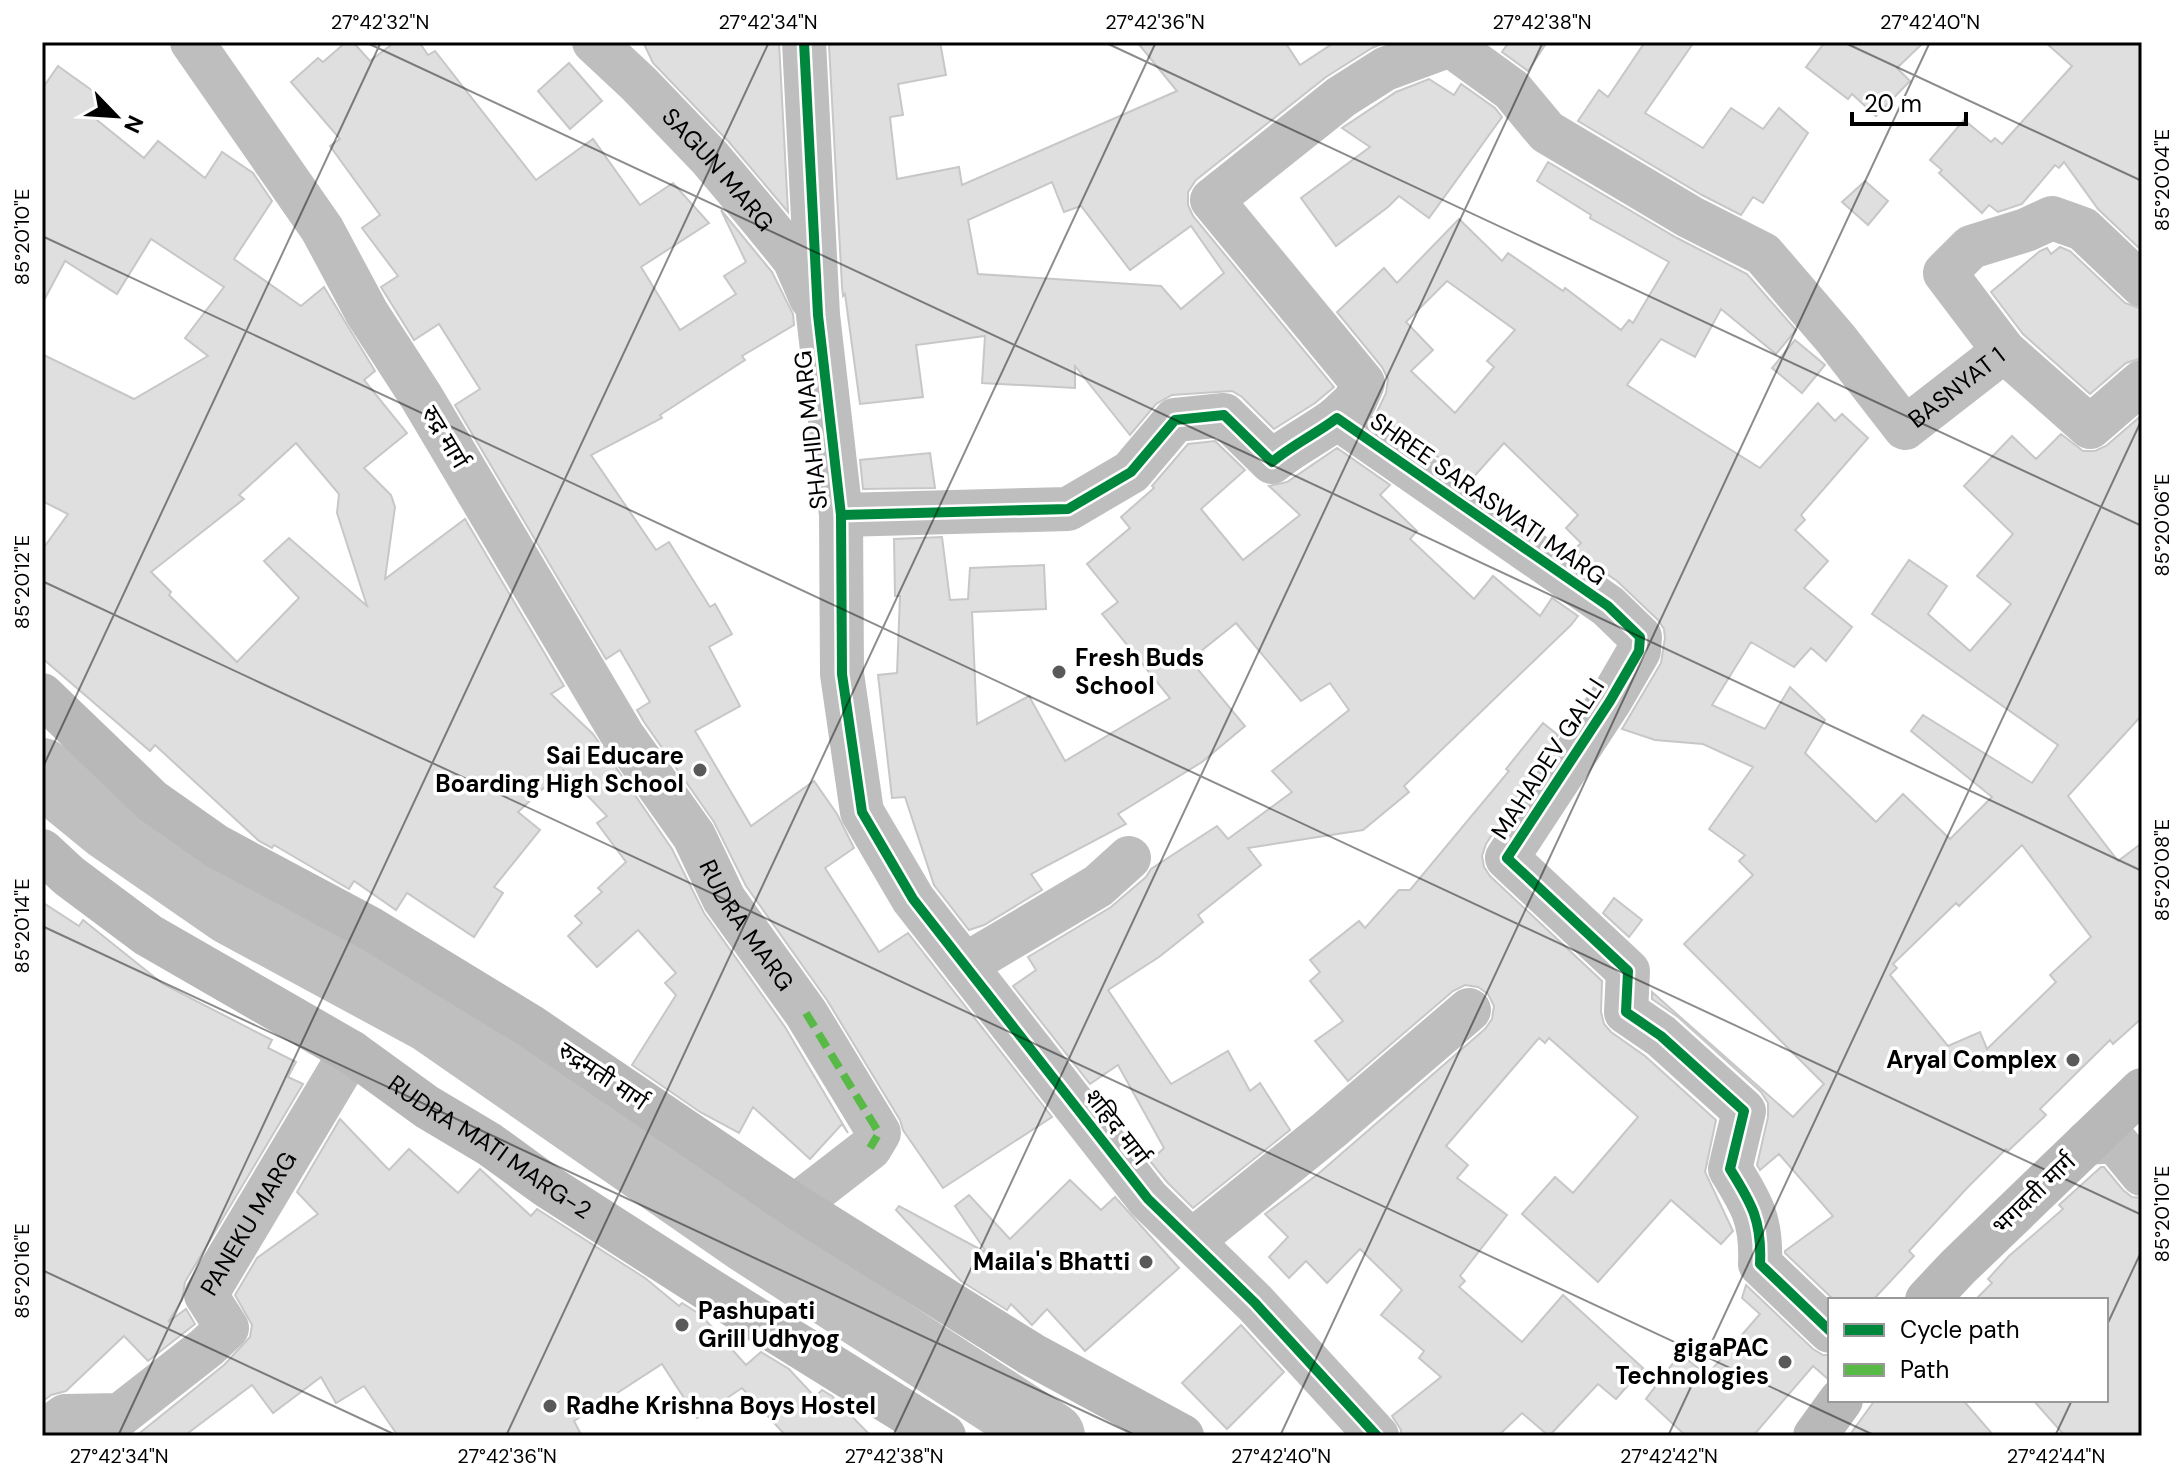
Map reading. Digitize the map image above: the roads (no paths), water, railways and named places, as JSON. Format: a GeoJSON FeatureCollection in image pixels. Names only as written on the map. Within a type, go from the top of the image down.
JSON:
{"type":"FeatureCollection","features":[{"type":"Feature","properties":{"kind":"street","name":"रुद्र मार्ग"},"geometry":{"type":"LineString","coordinates":[[192,42],[322,229],[367,313],[422,398],[623,736],[694,836]]}},
{"type":"Feature","properties":{"kind":"street","name":"SAGUN MARG"},"geometry":{"type":"LineString","coordinates":[[594,42],[710,158],[768,227],[794,259],[818,315]]}},
{"type":"Feature","properties":{"kind":"street","name":"SHAHID MARG"},"geometry":{"type":"LineString","coordinates":[[804,42],[818,315],[841,515],[842,674],[862,812]]}},
{"type":"Feature","properties":{"kind":"street","name":"BASNYAT 1"},"geometry":{"type":"LineString","coordinates":[[1337,418],[1355,401],[1363,383],[1212,200],[1341,97],[1385,69],[1450,45],[1512,90],[1547,132],[1690,217],[1763,254],[1836,339],[1905,428],[2004,351],[2090,427],[2142,382]]}},
{"type":"Feature","properties":{"kind":"street"},"geometry":{"type":"LineString","coordinates":[[2004,351],[1945,273],[1971,247],[2026,230],[2052,218],[2083,229],[2142,285]]}},
{"type":"Feature","properties":{"kind":"street","name":"SHREE SARASWATI MARG"},"geometry":{"type":"LineString","coordinates":[[841,515],[1068,509],[1131,472],[1175,420],[1224,415],[1272,462],[1288,448],[1337,418],[1608,606]]}},
{"type":"Feature","properties":{"kind":"street","name":"MAHADEV GALLI"},"geometry":{"type":"LineString","coordinates":[[1608,606],[1640,637],[1639,651],[1610,701],[1507,858],[1628,971],[1626,1012],[1661,1036],[1744,1111],[1730,1169],[1751,1202],[1761,1236],[1760,1264],[1828,1329]]}},
{"type":"Feature","properties":{"kind":"street","name":"रुद्रमती मार्ग"},"geometry":{"type":"LineString","coordinates":[[42,695],[152,801],[216,846],[371,929],[530,1026],[795,1206],[1031,1354],[1182,1436]]}},
{"type":"Feature","properties":{"kind":"street","name":"शहिद मार्ग"},"geometry":{"type":"LineString","coordinates":[[862,812],[913,899],[1148,1199],[1255,1303],[1377,1436]]}},
{"type":"Feature","properties":{"kind":"street","name":"RUDRA MARG"},"geometry":{"type":"LineString","coordinates":[[694,836],[724,899],[806,1013],[879,1133],[870,1148],[795,1206]]}},
{"type":"Feature","properties":{"kind":"street","name":"RUDRA MATI MARG-2"},"geometry":{"type":"LineString","coordinates":[[42,851],[69,876],[148,935],[351,1052],[427,1107],[489,1144],[547,1186],[944,1436]]}},
{"type":"Feature","properties":{"kind":"street"},"geometry":{"type":"LineString","coordinates":[[965,965],[1098,886],[1129,858]]}},
{"type":"Feature","properties":{"kind":"street"},"geometry":{"type":"LineString","coordinates":[[1193,1240],[1329,1130],[1469,1010]]}},
{"type":"Feature","properties":{"kind":"street","name":"PANEKU MARG"},"geometry":{"type":"LineString","coordinates":[[42,1433],[65,1416],[120,1415],[227,1328],[206,1295],[351,1052]]}},
{"type":"Feature","properties":{"kind":"street","name":"भगवती मार्ग"},"geometry":{"type":"LineString","coordinates":[[1929,1298],[2142,1090]]}},
{"type":"Feature","properties":{"kind":"street"},"geometry":{"type":"LineString","coordinates":[[2087,1143],[2115,1141],[2142,1174]]}},
{"type":"Feature","properties":{"kind":"street"},"geometry":{"type":"LineString","coordinates":[[1815,1436],[1840,1402]]}},
{"type":"Feature","properties":{"kind":"waterway"},"geometry":{"type":"LineString","coordinates":[[42,772],[108,826],[231,911],[431,1019],[749,1240],[1051,1436]]}},
{"type":"Feature","properties":{"kind":"place","name":"Fresh Buds School"},"geometry":{"type":"Point","coordinates":[1059,672]}},
{"type":"Feature","properties":{"kind":"place","name":"Sai Educare Boarding High School"},"geometry":{"type":"Point","coordinates":[700,770]}},
{"type":"Feature","properties":{"kind":"place","name":"Aryal Complex"},"geometry":{"type":"Point","coordinates":[2073,1060]}},
{"type":"Feature","properties":{"kind":"place","name":"Maila's Bhatti"},"geometry":{"type":"Point","coordinates":[1146,1262]}},
{"type":"Feature","properties":{"kind":"place","name":"Pashupati Grill Udhyog"},"geometry":{"type":"Point","coordinates":[682,1325]}},
{"type":"Feature","properties":{"kind":"place","name":"gigaPAC Technologies"},"geometry":{"type":"Point","coordinates":[1785,1362]}},
{"type":"Feature","properties":{"kind":"place","name":"Radhe Krishna Boys Hostel"},"geometry":{"type":"Point","coordinates":[550,1406]}}]}
